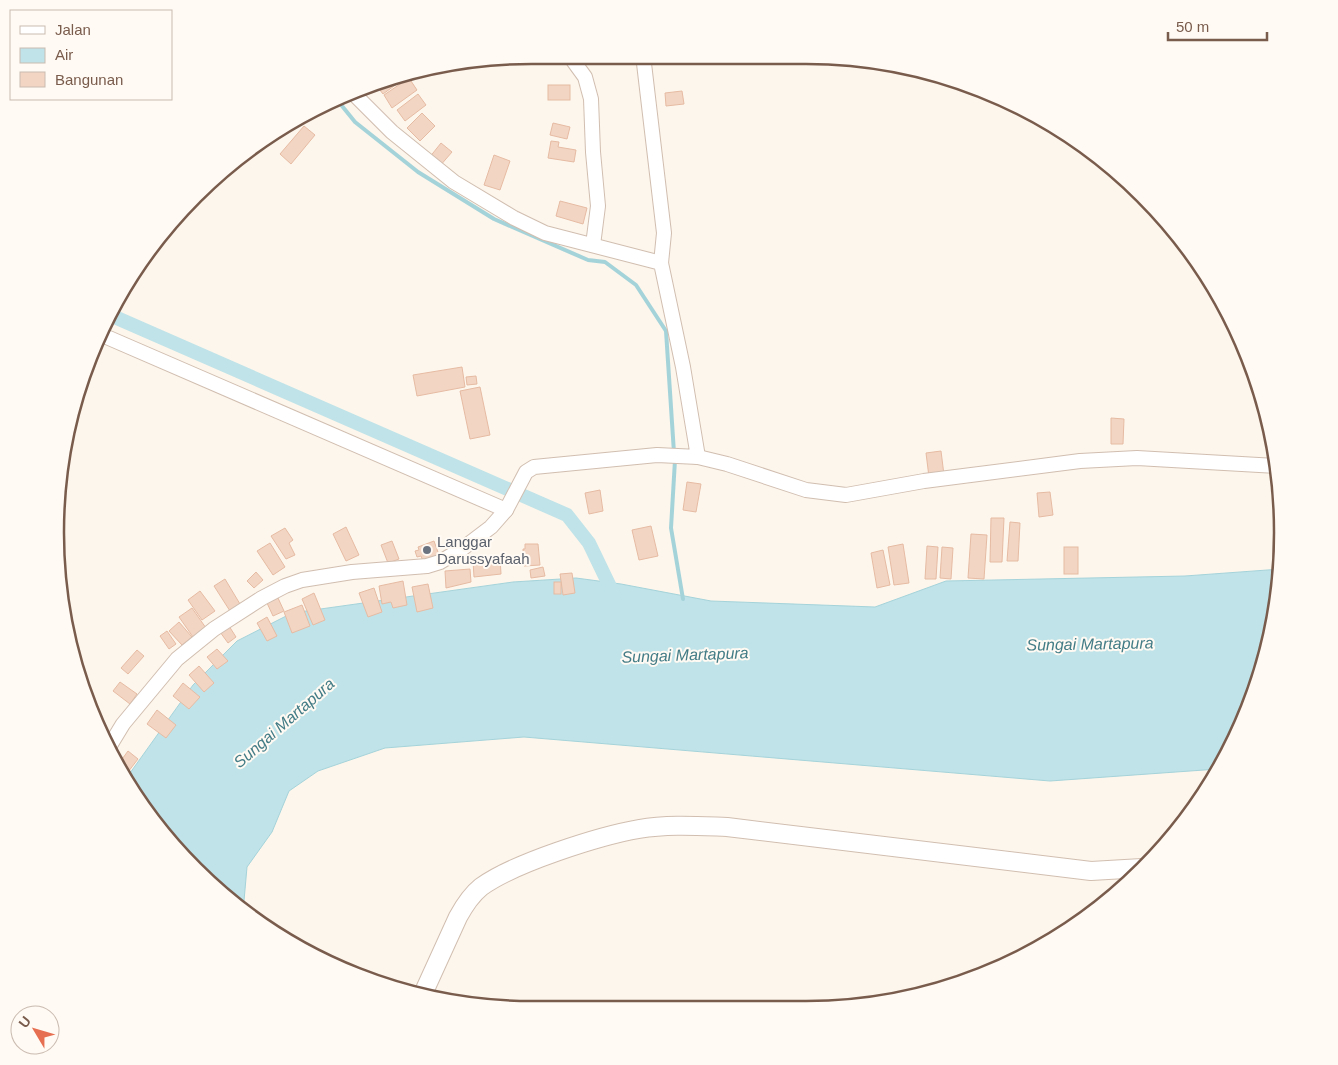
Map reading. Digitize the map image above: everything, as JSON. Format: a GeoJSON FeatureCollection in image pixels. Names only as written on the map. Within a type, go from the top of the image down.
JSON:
{"type":"FeatureCollection","features":[{"type":"Feature","properties":{"kind":"street"},"geometry":{"type":"LineString","coordinates":[[576,64],[585,76],[592,99],[593,152],[598,198],[596,245]]}},
{"type":"Feature","properties":{"kind":"street"},"geometry":{"type":"LineString","coordinates":[[644,64],[664,233],[661,263],[683,367],[692,456]]}},
{"type":"Feature","properties":{"kind":"street"},"geometry":{"type":"LineString","coordinates":[[357,97],[392,132],[454,182],[530,227],[565,239],[596,245],[661,263]]}},
{"type":"Feature","properties":{"kind":"street"},"geometry":{"type":"LineString","coordinates":[[106,337],[507,508]]}},
{"type":"Feature","properties":{"kind":"street"},"geometry":{"type":"LineString","coordinates":[[113,741],[123,724],[190,647],[262,598],[285,586],[318,577],[434,565],[484,534],[507,508],[526,472],[538,466],[658,455],[692,456],[727,464],[806,490],[846,495],[924,481],[1080,461],[1137,458],[1269,465]]}},
{"type":"Feature","properties":{"kind":"street"},"geometry":{"type":"LineString","coordinates":[[425,988],[458,917],[482,887],[517,868],[559,852],[640,829],[690,826],[727,827],[1091,871],[1132,869]]}},
{"type":"Feature","properties":{"kind":"water","name":"Sungai Martapura"},"geometry":{"type":"Polygon","coordinates":[[[1272,570],[1265,624],[1249,683],[1239,712],[1209,770],[1050,781],[524,737],[385,748],[318,771],[289,791],[272,832],[247,867],[244,902],[223,885],[180,842],[143,793],[130,772],[193,685],[237,641],[292,613],[513,582],[576,578],[621,584],[711,601],[875,607],[946,581],[1185,576],[1272,570]]]}},
{"type":"Feature","properties":{"kind":"building"},"geometry":{"type":"Polygon","coordinates":[[[410,80],[417,90],[392,108],[384,95],[402,83],[410,80]]]}},
{"type":"Feature","properties":{"kind":"building"},"geometry":{"type":"Polygon","coordinates":[[[396,85],[383,94],[380,90],[396,85]]]}},
{"type":"Feature","properties":{"kind":"building"},"geometry":{"type":"Polygon","coordinates":[[[548,85],[570,85],[570,100],[548,100],[548,85]]]}},
{"type":"Feature","properties":{"kind":"building"},"geometry":{"type":"Polygon","coordinates":[[[682,91],[684,104],[666,106],[665,93],[682,91]]]}},
{"type":"Feature","properties":{"kind":"building"},"geometry":{"type":"Polygon","coordinates":[[[418,94],[426,105],[405,121],[397,110],[418,94]]]}},
{"type":"Feature","properties":{"kind":"building"},"geometry":{"type":"Polygon","coordinates":[[[422,113],[435,126],[420,141],[407,128],[422,113]]]}},
{"type":"Feature","properties":{"kind":"building"},"geometry":{"type":"Polygon","coordinates":[[[553,123],[570,127],[567,139],[550,135],[553,123]]]}},
{"type":"Feature","properties":{"kind":"building"},"geometry":{"type":"Polygon","coordinates":[[[304,126],[315,135],[291,164],[280,154],[304,126]]]}},
{"type":"Feature","properties":{"kind":"building"},"geometry":{"type":"Polygon","coordinates":[[[551,141],[559,142],[558,147],[576,150],[574,162],[548,158],[551,141]]]}},
{"type":"Feature","properties":{"kind":"building"},"geometry":{"type":"Polygon","coordinates":[[[441,143],[452,152],[439,167],[429,158],[441,143]]]}},
{"type":"Feature","properties":{"kind":"building"},"geometry":{"type":"Polygon","coordinates":[[[494,155],[510,161],[500,190],[484,185],[494,155]]]}},
{"type":"Feature","properties":{"kind":"building"},"geometry":{"type":"Polygon","coordinates":[[[560,201],[587,208],[583,224],[556,216],[560,201]]]}},
{"type":"Feature","properties":{"kind":"building"},"geometry":{"type":"Polygon","coordinates":[[[462,367],[465,387],[417,396],[413,375],[462,367]]]}},
{"type":"Feature","properties":{"kind":"building"},"geometry":{"type":"Polygon","coordinates":[[[476,376],[477,384],[467,385],[466,377],[476,376]]]}},
{"type":"Feature","properties":{"kind":"building"},"geometry":{"type":"Polygon","coordinates":[[[480,387],[490,435],[470,439],[460,391],[480,387]]]}},
{"type":"Feature","properties":{"kind":"building"},"geometry":{"type":"Polygon","coordinates":[[[1111,418],[1124,419],[1123,444],[1111,444],[1111,418]]]}},
{"type":"Feature","properties":{"kind":"building"},"geometry":{"type":"Polygon","coordinates":[[[941,451],[944,475],[929,477],[926,453],[941,451]]]}},
{"type":"Feature","properties":{"kind":"building"},"geometry":{"type":"Polygon","coordinates":[[[687,482],[701,484],[696,512],[683,510],[687,482]]]}},
{"type":"Feature","properties":{"kind":"building"},"geometry":{"type":"Polygon","coordinates":[[[600,490],[603,511],[589,514],[585,493],[600,490]]]}},
{"type":"Feature","properties":{"kind":"building"},"geometry":{"type":"Polygon","coordinates":[[[1050,492],[1053,515],[1039,517],[1037,493],[1050,492]]]}},
{"type":"Feature","properties":{"kind":"building"},"geometry":{"type":"Polygon","coordinates":[[[991,518],[1004,518],[1002,562],[990,562],[991,518]]]}},
{"type":"Feature","properties":{"kind":"building"},"geometry":{"type":"Polygon","coordinates":[[[1010,522],[1020,523],[1018,561],[1007,561],[1010,522]]]}},
{"type":"Feature","properties":{"kind":"building"},"geometry":{"type":"Polygon","coordinates":[[[651,526],[658,556],[639,560],[632,530],[651,526]]]}},
{"type":"Feature","properties":{"kind":"building"},"geometry":{"type":"Polygon","coordinates":[[[346,527],[359,555],[346,561],[333,534],[346,527]]]}},
{"type":"Feature","properties":{"kind":"building"},"geometry":{"type":"Polygon","coordinates":[[[285,528],[293,540],[289,543],[295,555],[286,559],[271,536],[285,528]]]}},
{"type":"Feature","properties":{"kind":"building"},"geometry":{"type":"Polygon","coordinates":[[[971,534],[987,535],[984,579],[968,578],[971,534]]]}},
{"type":"Feature","properties":{"kind":"building"},"geometry":{"type":"Polygon","coordinates":[[[392,541],[399,559],[388,563],[381,545],[392,541]]]}},
{"type":"Feature","properties":{"kind":"building","name":"Langgar Darussyafaah"},"geometry":{"type":"Polygon","coordinates":[[[434,541],[439,555],[423,561],[421,556],[417,557],[415,551],[419,550],[418,547],[434,541]]]}},
{"type":"Feature","properties":{"kind":"building"},"geometry":{"type":"Polygon","coordinates":[[[270,543],[285,567],[273,575],[257,551],[270,543]]]}},
{"type":"Feature","properties":{"kind":"building"},"geometry":{"type":"Polygon","coordinates":[[[525,544],[538,544],[540,565],[524,566],[523,549],[525,549],[525,544]]]}},
{"type":"Feature","properties":{"kind":"building"},"geometry":{"type":"Polygon","coordinates":[[[903,544],[909,583],[894,585],[888,547],[903,544]]]}},
{"type":"Feature","properties":{"kind":"building"},"geometry":{"type":"Polygon","coordinates":[[[927,546],[938,547],[936,579],[925,579],[927,546]]]}},
{"type":"Feature","properties":{"kind":"building"},"geometry":{"type":"Polygon","coordinates":[[[942,547],[953,548],[951,579],[940,578],[942,547]]]}},
{"type":"Feature","properties":{"kind":"building"},"geometry":{"type":"Polygon","coordinates":[[[1064,547],[1078,547],[1078,574],[1064,574],[1064,547]]]}},
{"type":"Feature","properties":{"kind":"building"},"geometry":{"type":"Polygon","coordinates":[[[883,550],[890,585],[877,588],[871,553],[883,550]]]}},
{"type":"Feature","properties":{"kind":"building"},"geometry":{"type":"Polygon","coordinates":[[[500,558],[501,574],[474,577],[473,561],[500,558]]]}},
{"type":"Feature","properties":{"kind":"building"},"geometry":{"type":"Polygon","coordinates":[[[543,567],[545,576],[531,578],[530,570],[543,567]]]}},
{"type":"Feature","properties":{"kind":"building"},"geometry":{"type":"Polygon","coordinates":[[[470,569],[471,582],[446,588],[445,571],[470,569]]]}},
{"type":"Feature","properties":{"kind":"building"},"geometry":{"type":"Polygon","coordinates":[[[256,572],[263,580],[254,588],[247,581],[256,572]]]}},
{"type":"Feature","properties":{"kind":"building"},"geometry":{"type":"Polygon","coordinates":[[[572,573],[575,593],[563,595],[560,574],[572,573]]]}},
{"type":"Feature","properties":{"kind":"building"},"geometry":{"type":"Polygon","coordinates":[[[225,579],[240,604],[230,611],[214,586],[225,579]]]}},
{"type":"Feature","properties":{"kind":"building"},"geometry":{"type":"Polygon","coordinates":[[[403,581],[407,605],[393,608],[391,602],[382,604],[379,586],[403,581]]]}},
{"type":"Feature","properties":{"kind":"building"},"geometry":{"type":"Polygon","coordinates":[[[554,582],[561,582],[561,594],[554,594],[554,582]]]}},
{"type":"Feature","properties":{"kind":"building"},"geometry":{"type":"Polygon","coordinates":[[[428,584],[433,608],[417,612],[412,587],[428,584]]]}},
{"type":"Feature","properties":{"kind":"building"},"geometry":{"type":"Polygon","coordinates":[[[374,588],[382,612],[368,617],[359,593],[374,588]]]}},
{"type":"Feature","properties":{"kind":"building"},"geometry":{"type":"Polygon","coordinates":[[[200,591],[215,611],[202,620],[188,600],[200,591]]]}},
{"type":"Feature","properties":{"kind":"building"},"geometry":{"type":"Polygon","coordinates":[[[314,593],[325,620],[313,625],[302,599],[314,593]]]}},
{"type":"Feature","properties":{"kind":"building"},"geometry":{"type":"Polygon","coordinates":[[[278,598],[284,611],[273,616],[267,603],[278,598]]]}},
{"type":"Feature","properties":{"kind":"building"},"geometry":{"type":"Polygon","coordinates":[[[302,605],[310,626],[292,633],[284,612],[302,605]]]}},
{"type":"Feature","properties":{"kind":"building"},"geometry":{"type":"Polygon","coordinates":[[[192,608],[206,628],[193,637],[179,617],[192,608]]]}},
{"type":"Feature","properties":{"kind":"building"},"geometry":{"type":"Polygon","coordinates":[[[267,617],[277,636],[267,641],[257,623],[267,617]]]}},
{"type":"Feature","properties":{"kind":"building"},"geometry":{"type":"Polygon","coordinates":[[[179,622],[192,637],[182,645],[169,631],[179,622]]]}},
{"type":"Feature","properties":{"kind":"building"},"geometry":{"type":"Polygon","coordinates":[[[229,626],[236,637],[228,643],[220,632],[229,626]]]}},
{"type":"Feature","properties":{"kind":"building"},"geometry":{"type":"Polygon","coordinates":[[[167,631],[176,644],[169,649],[160,636],[167,631]]]}},
{"type":"Feature","properties":{"kind":"building"},"geometry":{"type":"Polygon","coordinates":[[[217,649],[228,661],[217,669],[207,657],[217,649]]]}},
{"type":"Feature","properties":{"kind":"building"},"geometry":{"type":"Polygon","coordinates":[[[137,650],[144,656],[128,674],[121,668],[137,650]]]}},
{"type":"Feature","properties":{"kind":"building"},"geometry":{"type":"Polygon","coordinates":[[[199,666],[214,683],[204,692],[189,675],[199,666]]]}},
{"type":"Feature","properties":{"kind":"building"},"geometry":{"type":"Polygon","coordinates":[[[120,682],[137,694],[130,704],[113,691],[120,682]]]}},
{"type":"Feature","properties":{"kind":"building"},"geometry":{"type":"Polygon","coordinates":[[[183,683],[200,697],[189,709],[173,696],[183,683]]]}},
{"type":"Feature","properties":{"kind":"building"},"geometry":{"type":"Polygon","coordinates":[[[157,710],[176,725],[166,738],[147,724],[157,710]]]}},
{"type":"Feature","properties":{"kind":"building"},"geometry":{"type":"Polygon","coordinates":[[[128,751],[138,759],[129,770],[122,759],[128,751]]]}},
{"type":"Feature","properties":{"kind":"waterway"},"geometry":{"type":"LineString","coordinates":[[341,105],[355,122],[418,172],[494,219],[588,260],[605,262],[636,285],[666,331],[674,453]]}},
{"type":"Feature","properties":{"kind":"waterway"},"geometry":{"type":"LineString","coordinates":[[116,318],[567,515],[589,543],[615,597]]}},
{"type":"Feature","properties":{"kind":"waterway"},"geometry":{"type":"LineString","coordinates":[[675,460],[671,528],[683,599]]}},
{"type":"Feature","properties":{"kind":"place","name":"Langgar Darussyafaah"},"geometry":{"type":"Point","coordinates":[427,550]}}]}
